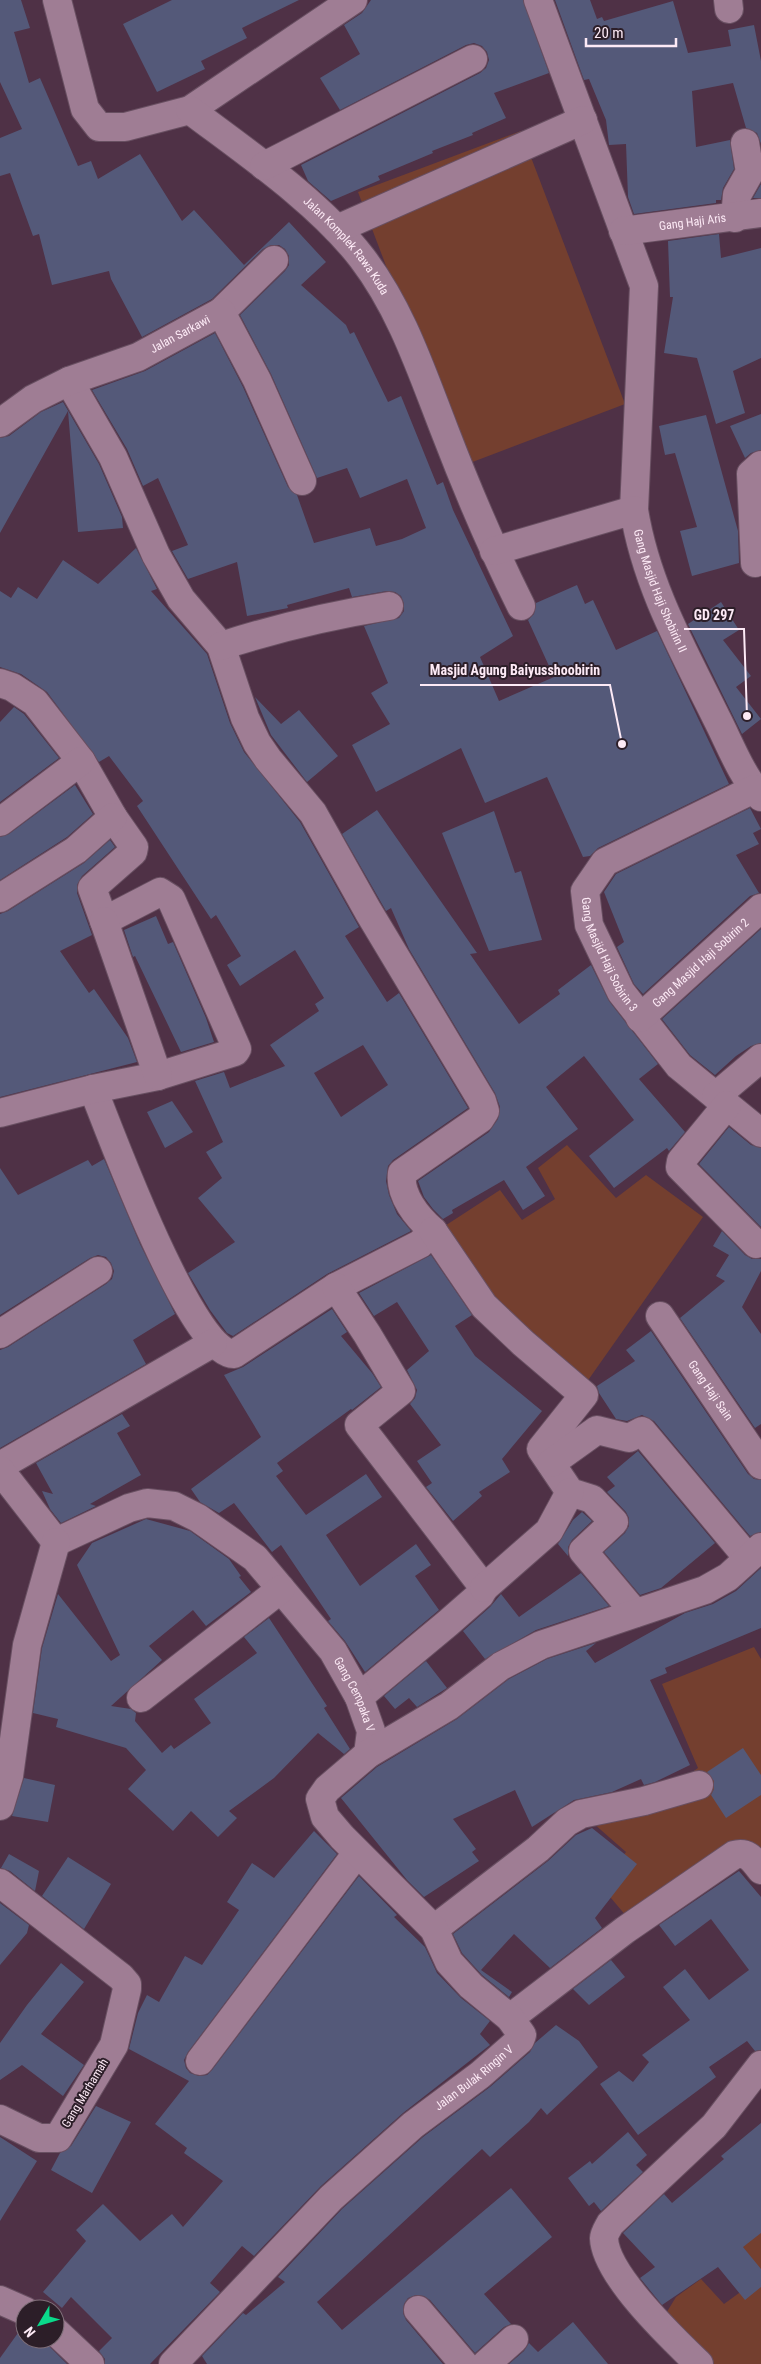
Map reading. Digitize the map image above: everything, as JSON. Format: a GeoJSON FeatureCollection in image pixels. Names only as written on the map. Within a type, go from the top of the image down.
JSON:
{"type":"FeatureCollection","features":[{"type":"Feature","properties":{"kind":"street"},"geometry":{"type":"LineString","coordinates":[[57,0],[85,109],[99,127],[125,127],[190,110],[353,0]]}},
{"type":"Feature","properties":{"kind":"street","name":"Gang Masjid Haji Shobirin II"},"geometry":{"type":"LineString","coordinates":[[538,0],[644,286],[634,510],[640,544],[662,609],[758,793]]}},
{"type":"Feature","properties":{"kind":"street"},"geometry":{"type":"LineString","coordinates":[[264,166],[473,59]]}},
{"type":"Feature","properties":{"kind":"street","name":"Jalan Komplek Rawa Kuda"},"geometry":{"type":"LineString","coordinates":[[190,110],[264,166],[337,229],[363,259],[402,323],[494,551],[521,606]]}},
{"type":"Feature","properties":{"kind":"street"},"geometry":{"type":"LineString","coordinates":[[337,229],[583,120]]}},
{"type":"Feature","properties":{"kind":"street"},"geometry":{"type":"LineString","coordinates":[[745,142],[750,172],[737,196],[748,215]]}},
{"type":"Feature","properties":{"kind":"street","name":"Gang Haji Aris"},"geometry":{"type":"LineString","coordinates":[[624,231],[748,215]]}},
{"type":"Feature","properties":{"kind":"street"},"geometry":{"type":"LineString","coordinates":[[221,312],[274,260]]}},
{"type":"Feature","properties":{"kind":"street","name":"Jalan Sarkawi"},"geometry":{"type":"LineString","coordinates":[[0,423],[34,399],[69,381],[138,357],[221,312],[257,380],[302,482]]}},
{"type":"Feature","properties":{"kind":"street"},"geometry":{"type":"LineString","coordinates":[[69,381],[112,457],[164,570],[181,599],[221,646],[245,718],[257,743],[313,813],[368,911],[482,1101],[485,1111],[480,1119],[402,1173],[400,1183],[417,1217],[432,1231],[484,1306],[523,1343],[584,1395],[541,1449],[570,1492],[592,1499],[614,1522],[583,1551],[635,1613]]}},
{"type":"Feature","properties":{"kind":"street"},"geometry":{"type":"LineString","coordinates":[[755,564],[751,474],[761,465]]}},
{"type":"Feature","properties":{"kind":"street"},"geometry":{"type":"LineString","coordinates":[[494,551],[634,510]]}},
{"type":"Feature","properties":{"kind":"street"},"geometry":{"type":"LineString","coordinates":[[221,646],[341,613],[390,606]]}},
{"type":"Feature","properties":{"kind":"street"},"geometry":{"type":"LineString","coordinates":[[0,683],[12,687],[35,702],[81,761],[113,817],[134,846],[133,852],[92,888],[158,1076]]}},
{"type":"Feature","properties":{"kind":"street"},"geometry":{"type":"LineString","coordinates":[[0,822],[81,761]]}},
{"type":"Feature","properties":{"kind":"street","name":"Gang Masjid Haji Sobirin 3"},"geometry":{"type":"LineString","coordinates":[[758,793],[605,862],[585,891],[589,925],[621,992],[680,1066],[761,1133]]}},
{"type":"Feature","properties":{"kind":"street"},"geometry":{"type":"LineString","coordinates":[[0,898],[76,850],[113,817]]}},
{"type":"Feature","properties":{"kind":"street"},"geometry":{"type":"LineString","coordinates":[[0,1113],[93,1088],[158,1076],[235,1052],[237,1049],[236,1043],[171,899],[166,894],[160,892],[104,921]]}},
{"type":"Feature","properties":{"kind":"street","name":"Gang Masjid Haji Sobirin 2"},"geometry":{"type":"LineString","coordinates":[[640,1018],[761,908]]}},
{"type":"Feature","properties":{"kind":"street"},"geometry":{"type":"LineString","coordinates":[[756,1244],[680,1167],[681,1161],[721,1100],[761,1058]]}},
{"type":"Feature","properties":{"kind":"street"},"geometry":{"type":"LineString","coordinates":[[93,1088],[136,1200],[184,1298],[213,1343],[228,1354],[234,1354],[336,1287],[420,1244],[432,1231]]}},
{"type":"Feature","properties":{"kind":"street"},"geometry":{"type":"LineString","coordinates":[[0,1334],[98,1271]]}},
{"type":"Feature","properties":{"kind":"street"},"geometry":{"type":"LineString","coordinates":[[336,1287],[401,1391],[359,1425],[484,1588]]}},
{"type":"Feature","properties":{"kind":"street","name":"Gang Haji Sain"},"geometry":{"type":"LineString","coordinates":[[660,1316],[761,1465]]}},
{"type":"Feature","properties":{"kind":"street"},"geometry":{"type":"LineString","coordinates":[[0,1466],[213,1343]]}},
{"type":"Feature","properties":{"kind":"street"},"geometry":{"type":"LineString","coordinates":[[368,1754],[442,1711],[501,1666],[541,1645],[705,1590],[728,1577],[754,1552],[642,1431],[629,1438],[597,1430],[551,1463]]}},
{"type":"Feature","properties":{"kind":"street"},"geometry":{"type":"LineString","coordinates":[[0,1806],[9,1776],[27,1645],[56,1542],[5,1488]]}},
{"type":"Feature","properties":{"kind":"street"},"geometry":{"type":"LineString","coordinates":[[359,1697],[448,1623],[480,1595],[484,1588],[549,1531],[570,1492]]}},
{"type":"Feature","properties":{"kind":"street","name":"Gang Cempaka V"},"geometry":{"type":"LineString","coordinates":[[56,1542],[129,1508],[146,1503],[174,1506],[198,1518],[256,1558],[333,1651],[359,1697],[371,1731],[368,1754]]}},
{"type":"Feature","properties":{"kind":"street"},"geometry":{"type":"LineString","coordinates":[[141,1698],[282,1589]]}},
{"type":"Feature","properties":{"kind":"street","name":"Jalan Bulak Ringin V"},"geometry":{"type":"LineString","coordinates":[[173,2364],[331,2198],[413,2125],[480,2075],[517,2044],[522,2035],[510,2018],[471,1986],[449,1962],[434,1929],[357,1853],[325,1817],[320,1800],[327,1789],[368,1754]]}},
{"type":"Feature","properties":{"kind":"street"},"geometry":{"type":"LineString","coordinates":[[434,1929],[538,1849],[567,1822],[581,1814],[644,1801],[699,1785]]}},
{"type":"Feature","properties":{"kind":"street"},"geometry":{"type":"LineString","coordinates":[[200,2061],[357,1853]]}},
{"type":"Feature","properties":{"kind":"street"},"geometry":{"type":"LineString","coordinates":[[510,2018],[625,1930],[734,1855],[742,1853],[749,1856],[761,1870]]}},
{"type":"Feature","properties":{"kind":"street","name":"Gang Marhamah"},"geometry":{"type":"LineString","coordinates":[[0,1883],[125,1980],[127,1989],[114,2045],[58,2138],[39,2138],[0,2119]]}},
{"type":"Feature","properties":{"kind":"street"},"geometry":{"type":"LineString","coordinates":[[699,2364],[646,2313],[607,2253],[604,2237],[610,2224],[714,2126],[761,2065]]}},
{"type":"Feature","properties":{"kind":"street"},"geometry":{"type":"LineString","coordinates":[[0,2300],[15,2307]]}},
{"type":"Feature","properties":{"kind":"street"},"geometry":{"type":"LineString","coordinates":[[418,2310],[464,2364]]}},
{"type":"Feature","properties":{"kind":"street"},"geometry":{"type":"LineString","coordinates":[[486,2364],[514,2339]]}},
{"type":"Feature","properties":{"kind":"street"},"geometry":{"type":"LineString","coordinates":[[65,2340],[90,2364]]}},
{"type":"Feature","properties":{"kind":"shaded area"},"geometry":{"type":"Polygon","coordinates":[[[521,131],[625,404],[462,466],[358,192],[521,131]]]}},
{"type":"Feature","properties":{"kind":"shaded area"},"geometry":{"type":"Polygon","coordinates":[[[567,1145],[616,1198],[646,1175],[703,1217],[584,1386],[518,1335],[434,1233],[500,1190],[522,1220],[555,1199],[538,1168],[567,1145]]]}},
{"type":"Feature","properties":{"kind":"shaded area"},"geometry":{"type":"Polygon","coordinates":[[[754,1647],[761,1659],[761,1866],[745,1843],[627,1917],[600,1885],[626,1852],[585,1816],[666,1791],[698,1768],[662,1684],[754,1647]]]}},
{"type":"Feature","properties":{"kind":"shaded area"},"geometry":{"type":"Polygon","coordinates":[[[761,2230],[761,2271],[742,2246],[761,2230]]]}},
{"type":"Feature","properties":{"kind":"shaded area"},"geometry":{"type":"Polygon","coordinates":[[[761,2277],[761,2364],[708,2364],[665,2315],[676,2297],[701,2279],[724,2304],[761,2277]]]}},
{"type":"Feature","properties":{"kind":"building"},"geometry":{"type":"Polygon","coordinates":[[[0,0],[21,0],[30,28],[14,32],[29,83],[40,78],[78,166],[91,161],[98,179],[140,154],[182,221],[194,210],[244,265],[289,222],[326,262],[301,285],[346,325],[350,334],[354,332],[388,402],[401,396],[437,485],[443,482],[453,510],[513,636],[480,657],[499,701],[554,677],[528,620],[534,614],[536,603],[577,585],[585,604],[593,600],[616,650],[657,631],[729,784],[598,848],[590,856],[583,857],[547,777],[485,803],[461,748],[376,792],[352,745],[390,724],[371,693],[388,683],[364,626],[399,618],[404,611],[401,596],[395,592],[387,591],[352,597],[349,588],[287,605],[288,608],[247,616],[237,562],[188,579],[172,551],[188,545],[158,478],[143,486],[127,449],[92,390],[145,371],[215,333],[243,387],[288,487],[297,495],[314,543],[370,528],[376,546],[402,539],[426,528],[407,479],[360,498],[347,468],[317,478],[271,374],[240,315],[289,265],[289,256],[285,249],[279,245],[271,245],[263,249],[212,299],[142,337],[111,279],[109,271],[52,285],[39,234],[33,236],[10,173],[0,176],[0,138],[22,129],[0,82],[0,0]]]}},
{"type":"Feature","properties":{"kind":"building"},"geometry":{"type":"Polygon","coordinates":[[[172,0],[299,0],[242,28],[247,38],[201,61],[205,69],[157,92],[123,24],[172,0]]]}},
{"type":"Feature","properties":{"kind":"building"},"geometry":{"type":"Polygon","coordinates":[[[371,0],[523,0],[549,73],[494,93],[506,118],[472,133],[473,135],[432,151],[433,153],[378,176],[380,180],[331,201],[308,181],[301,165],[480,73],[486,68],[489,60],[487,52],[482,46],[474,43],[466,45],[340,110],[320,78],[360,54],[344,25],[362,13],[371,0]]]}},
{"type":"Feature","properties":{"kind":"building"},"geometry":{"type":"Polygon","coordinates":[[[555,0],[590,0],[597,19],[602,17],[604,21],[673,1],[688,53],[731,46],[728,30],[754,25],[761,61],[761,144],[757,133],[746,128],[733,83],[692,91],[696,147],[730,140],[734,169],[723,188],[721,200],[716,200],[716,203],[634,214],[628,197],[626,144],[609,145],[606,120],[589,79],[584,80],[555,0]]]}},
{"type":"Feature","properties":{"kind":"building"},"geometry":{"type":"Polygon","coordinates":[[[761,184],[761,198],[753,198],[761,184]]]}},
{"type":"Feature","properties":{"kind":"building"},"geometry":{"type":"Polygon","coordinates":[[[719,234],[721,258],[761,248],[761,358],[733,371],[745,413],[716,424],[697,358],[664,353],[673,297],[670,297],[668,241],[719,234]]]}},
{"type":"Feature","properties":{"kind":"building"},"geometry":{"type":"Polygon","coordinates":[[[63,402],[99,464],[122,517],[123,528],[78,532],[68,411],[0,533],[0,438],[9,436],[41,412],[63,402]]]}},
{"type":"Feature","properties":{"kind":"building"},"geometry":{"type":"Polygon","coordinates":[[[761,414],[761,450],[751,453],[745,458],[730,426],[761,414]]]}},
{"type":"Feature","properties":{"kind":"building"},"geometry":{"type":"Polygon","coordinates":[[[706,415],[738,531],[739,563],[692,576],[680,531],[697,527],[675,453],[665,455],[659,426],[706,415]]]}},
{"type":"Feature","properties":{"kind":"building"},"geometry":{"type":"Polygon","coordinates":[[[136,548],[157,589],[151,591],[207,654],[230,723],[244,752],[300,822],[359,927],[345,936],[387,1002],[399,993],[468,1108],[393,1160],[388,1166],[386,1181],[389,1195],[397,1214],[411,1231],[327,1274],[233,1336],[227,1333],[210,1310],[188,1273],[235,1242],[198,1198],[222,1178],[206,1152],[223,1142],[195,1081],[224,1072],[230,1088],[285,1066],[270,1045],[319,1011],[315,1004],[324,998],[295,950],[240,986],[227,965],[241,956],[216,915],[211,919],[137,806],[143,801],[109,756],[99,762],[47,692],[21,674],[0,667],[0,591],[11,598],[18,587],[37,599],[63,560],[98,584],[136,548]],[[363,1045],[314,1073],[341,1117],[388,1085],[363,1045]]]}},
{"type":"Feature","properties":{"kind":"building"},"geometry":{"type":"Polygon","coordinates":[[[721,602],[739,630],[723,640],[751,676],[736,687],[761,719],[742,734],[688,624],[721,602]]]}},
{"type":"Feature","properties":{"kind":"building"},"geometry":{"type":"Polygon","coordinates":[[[255,697],[281,724],[299,710],[338,756],[307,782],[271,735],[255,697]]]}},
{"type":"Feature","properties":{"kind":"building"},"geometry":{"type":"Polygon","coordinates":[[[14,707],[24,714],[59,758],[0,802],[0,722],[14,707]]]}},
{"type":"Feature","properties":{"kind":"building"},"geometry":{"type":"Polygon","coordinates":[[[75,785],[93,814],[67,837],[0,880],[0,837],[9,834],[75,785]]]}},
{"type":"Feature","properties":{"kind":"building"},"geometry":{"type":"Polygon","coordinates":[[[750,808],[761,829],[753,833],[759,844],[736,855],[759,893],[750,896],[643,994],[634,984],[617,947],[624,942],[604,892],[616,874],[750,808]]]}},
{"type":"Feature","properties":{"kind":"building"},"geometry":{"type":"Polygon","coordinates":[[[377,810],[477,953],[470,954],[519,1024],[560,994],[558,990],[591,965],[609,1001],[658,1064],[639,1079],[685,1132],[669,1151],[667,1148],[614,1188],[589,1156],[634,1120],[584,1056],[546,1087],[578,1129],[526,1167],[545,1196],[523,1210],[504,1180],[452,1210],[453,1213],[443,1219],[433,1209],[424,1197],[418,1181],[489,1132],[498,1119],[500,1107],[495,1093],[409,949],[391,908],[386,911],[342,834],[377,810]]]}},
{"type":"Feature","properties":{"kind":"building"},"geometry":{"type":"Polygon","coordinates":[[[494,811],[515,873],[521,871],[542,940],[489,951],[442,833],[494,811]]]}},
{"type":"Feature","properties":{"kind":"building"},"geometry":{"type":"Polygon","coordinates":[[[110,840],[115,847],[82,876],[77,885],[77,893],[92,935],[60,951],[89,993],[94,989],[128,1038],[137,1062],[0,1097],[0,914],[8,911],[84,863],[110,840]]]}},
{"type":"Feature","properties":{"kind":"building"},"geometry":{"type":"Polygon","coordinates":[[[156,916],[168,944],[173,942],[206,1018],[214,1042],[181,1052],[135,956],[133,957],[124,930],[156,916]]]}},
{"type":"Feature","properties":{"kind":"building"},"geometry":{"type":"Polygon","coordinates":[[[761,929],[761,1043],[751,1046],[736,1056],[715,1075],[690,1055],[662,1019],[761,929]]]}},
{"type":"Feature","properties":{"kind":"building"},"geometry":{"type":"Polygon","coordinates":[[[172,1101],[193,1132],[165,1148],[147,1112],[172,1101]]]}},
{"type":"Feature","properties":{"kind":"building"},"geometry":{"type":"Polygon","coordinates":[[[729,1127],[751,1145],[761,1148],[761,1227],[699,1164],[729,1127]]]}},
{"type":"Feature","properties":{"kind":"building"},"geometry":{"type":"Polygon","coordinates":[[[104,1159],[140,1244],[175,1314],[133,1340],[146,1364],[0,1448],[0,1350],[8,1347],[106,1284],[112,1279],[114,1271],[106,1257],[98,1255],[90,1258],[0,1315],[0,1168],[18,1195],[88,1160],[92,1166],[104,1159]]]}},
{"type":"Feature","properties":{"kind":"building"},"geometry":{"type":"Polygon","coordinates":[[[722,1231],[745,1255],[752,1259],[761,1259],[761,1271],[742,1307],[761,1334],[761,1424],[755,1428],[680,1318],[725,1281],[716,1276],[729,1255],[713,1246],[722,1231]]]}},
{"type":"Feature","properties":{"kind":"building"},"geometry":{"type":"Polygon","coordinates":[[[431,1255],[472,1315],[455,1326],[475,1356],[542,1411],[502,1459],[510,1472],[479,1492],[482,1496],[453,1521],[426,1487],[432,1483],[417,1461],[441,1445],[410,1404],[415,1398],[417,1390],[407,1370],[429,1351],[397,1302],[374,1316],[359,1293],[431,1255]]]}},
{"type":"Feature","properties":{"kind":"building"},"geometry":{"type":"Polygon","coordinates":[[[332,1309],[347,1332],[341,1336],[372,1373],[381,1387],[277,1463],[283,1471],[276,1476],[306,1515],[366,1474],[382,1497],[326,1535],[360,1586],[416,1544],[431,1565],[415,1576],[439,1610],[365,1672],[345,1641],[328,1621],[331,1619],[281,1545],[272,1552],[234,1503],[219,1513],[200,1502],[191,1489],[261,1437],[224,1375],[243,1367],[332,1309]]]}},
{"type":"Feature","properties":{"kind":"building"},"geometry":{"type":"Polygon","coordinates":[[[651,1331],[748,1474],[754,1479],[761,1480],[761,1532],[750,1536],[654,1421],[642,1415],[627,1421],[616,1419],[599,1393],[597,1386],[635,1361],[626,1350],[651,1331]]]}},
{"type":"Feature","properties":{"kind":"building"},"geometry":{"type":"Polygon","coordinates":[[[122,1414],[130,1426],[117,1433],[141,1475],[90,1504],[96,1506],[61,1523],[50,1509],[42,1491],[53,1494],[36,1463],[122,1414]]]}},
{"type":"Feature","properties":{"kind":"building"},"geometry":{"type":"Polygon","coordinates":[[[638,1451],[715,1543],[661,1588],[640,1595],[604,1552],[625,1533],[629,1526],[629,1518],[626,1512],[607,1492],[615,1486],[607,1477],[638,1451]]]}},
{"type":"Feature","properties":{"kind":"building"},"geometry":{"type":"Polygon","coordinates":[[[582,1512],[592,1521],[572,1540],[568,1547],[568,1556],[558,1544],[573,1520],[582,1512]]]}},
{"type":"Feature","properties":{"kind":"building"},"geometry":{"type":"Polygon","coordinates":[[[146,1519],[190,1531],[229,1559],[241,1576],[239,1577],[251,1592],[206,1626],[193,1610],[149,1646],[162,1660],[111,1706],[131,1709],[136,1713],[135,1721],[162,1753],[171,1745],[174,1749],[211,1723],[194,1699],[257,1653],[244,1637],[269,1618],[327,1706],[324,1708],[350,1749],[344,1754],[318,1733],[274,1778],[229,1811],[237,1818],[218,1837],[191,1811],[173,1831],[128,1789],[146,1770],[126,1748],[56,1727],[58,1719],[33,1713],[42,1648],[58,1594],[111,1661],[120,1655],[77,1565],[92,1543],[146,1519]]]}},
{"type":"Feature","properties":{"kind":"building"},"geometry":{"type":"Polygon","coordinates":[[[761,1568],[761,1628],[665,1668],[667,1673],[650,1680],[690,1765],[655,1782],[644,1785],[641,1779],[612,1792],[574,1800],[532,1827],[515,1790],[453,1819],[476,1849],[472,1852],[479,1861],[424,1897],[407,1880],[341,1798],[377,1767],[457,1719],[509,1679],[547,1659],[596,1643],[586,1651],[595,1663],[685,1613],[713,1604],[736,1591],[761,1568]]]}},
{"type":"Feature","properties":{"kind":"building"},"geometry":{"type":"Polygon","coordinates":[[[581,1573],[609,1606],[536,1630],[485,1659],[463,1631],[490,1607],[501,1594],[519,1617],[581,1573]]]}},
{"type":"Feature","properties":{"kind":"building"},"geometry":{"type":"Polygon","coordinates":[[[426,1661],[447,1688],[417,1707],[409,1698],[395,1709],[384,1696],[426,1661]]]}},
{"type":"Feature","properties":{"kind":"building"},"geometry":{"type":"Polygon","coordinates":[[[743,1748],[761,1775],[761,1795],[726,1818],[711,1795],[714,1789],[714,1781],[707,1772],[743,1748]]]}},
{"type":"Feature","properties":{"kind":"building"},"geometry":{"type":"Polygon","coordinates":[[[24,1778],[55,1785],[48,1822],[12,1816],[24,1778]]]}},
{"type":"Feature","properties":{"kind":"building"},"geometry":{"type":"Polygon","coordinates":[[[592,1828],[637,1864],[595,1918],[602,1928],[550,1968],[514,1934],[481,1970],[512,1992],[509,1997],[482,1975],[462,1953],[453,1934],[548,1861],[576,1835],[592,1828]]]}},
{"type":"Feature","properties":{"kind":"building"},"geometry":{"type":"Polygon","coordinates":[[[314,1831],[337,1854],[188,2052],[184,2060],[186,2068],[190,2073],[199,2076],[207,2075],[212,2070],[359,1876],[397,1915],[394,1917],[425,1947],[437,1973],[461,1998],[490,2021],[480,2034],[490,2045],[403,2113],[321,2186],[254,2256],[242,2246],[210,2283],[220,2292],[150,2364],[105,2364],[105,2359],[99,2351],[112,2338],[71,2297],[65,2304],[65,2299],[51,2299],[43,2292],[86,2241],[76,2230],[103,2204],[140,2241],[172,2214],[183,2227],[223,2181],[184,2153],[187,2148],[155,2124],[189,2081],[129,2049],[138,2013],[147,1995],[159,2002],[185,1956],[202,1965],[239,1910],[227,1902],[252,1863],[274,1878],[314,1831]]]}},
{"type":"Feature","properties":{"kind":"building"},"geometry":{"type":"Polygon","coordinates":[[[9,1854],[39,1871],[35,1891],[10,1871],[1,1868],[9,1854]]]}},
{"type":"Feature","properties":{"kind":"building"},"geometry":{"type":"Polygon","coordinates":[[[68,1857],[111,1884],[84,1929],[42,1896],[68,1857]]]}},
{"type":"Feature","properties":{"kind":"building"},"geometry":{"type":"Polygon","coordinates":[[[739,1871],[761,1897],[761,2050],[755,2051],[747,2041],[709,2067],[716,2077],[638,2135],[600,2084],[619,2071],[633,2082],[649,2062],[642,2055],[690,2020],[663,1987],[685,1969],[709,2000],[749,1970],[711,1919],[675,1946],[659,1925],[739,1871]]]}},
{"type":"Feature","properties":{"kind":"building"},"geometry":{"type":"Polygon","coordinates":[[[0,1903],[29,1925],[27,1933],[0,1965],[0,1903]]]}},
{"type":"Feature","properties":{"kind":"building"},"geometry":{"type":"Polygon","coordinates":[[[611,1960],[625,1977],[589,2005],[573,1989],[611,1960]]]}},
{"type":"Feature","properties":{"kind":"building"},"geometry":{"type":"Polygon","coordinates":[[[61,1963],[84,1982],[41,2034],[84,2065],[63,2096],[22,2065],[0,2080],[0,2043],[27,2005],[61,1963]]]}},
{"type":"Feature","properties":{"kind":"building"},"geometry":{"type":"Polygon","coordinates":[[[556,2025],[579,2041],[598,2067],[547,2115],[541,2108],[529,2122],[490,2157],[482,2149],[317,2302],[342,2330],[511,2188],[552,2237],[484,2294],[511,2324],[504,2327],[475,2353],[430,2300],[424,2296],[416,2295],[408,2298],[404,2304],[403,2313],[406,2320],[443,2364],[207,2364],[202,2356],[243,2313],[246,2315],[285,2282],[278,2277],[342,2209],[423,2137],[490,2087],[530,2052],[535,2043],[556,2025]]]}},
{"type":"Feature","properties":{"kind":"building"},"geometry":{"type":"Polygon","coordinates":[[[96,2106],[131,2122],[92,2193],[51,2170],[60,2153],[71,2146],[96,2106]]]}},
{"type":"Feature","properties":{"kind":"building"},"geometry":{"type":"Polygon","coordinates":[[[761,2123],[761,2233],[743,2247],[761,2269],[761,2287],[745,2300],[718,2267],[662,2305],[640,2278],[655,2267],[623,2233],[664,2194],[672,2203],[724,2159],[721,2156],[761,2123]]]}},
{"type":"Feature","properties":{"kind":"building"},"geometry":{"type":"Polygon","coordinates":[[[628,2132],[647,2155],[636,2165],[643,2172],[601,2211],[594,2202],[589,2206],[568,2178],[590,2161],[592,2164],[628,2132]]]}},
{"type":"Feature","properties":{"kind":"building"},"geometry":{"type":"Polygon","coordinates":[[[0,2137],[37,2161],[0,2221],[0,2137]]]}},
{"type":"Feature","properties":{"kind":"building"},"geometry":{"type":"Polygon","coordinates":[[[573,2322],[608,2364],[509,2364],[524,2351],[529,2343],[538,2352],[573,2322]]]}},
{"type":"Feature","properties":{"kind":"building"},"geometry":{"type":"Polygon","coordinates":[[[15,2337],[15,2349],[52,2349],[67,2364],[0,2364],[0,2358],[15,2337]]]}},
{"type":"Feature","properties":{"kind":"place","name":"GD 297"},"geometry":{"type":"Point","coordinates":[747,716]}},
{"type":"Feature","properties":{"kind":"place","name":"Masjid Agung Baiyusshoobirin"},"geometry":{"type":"Point","coordinates":[622,744]}}]}
